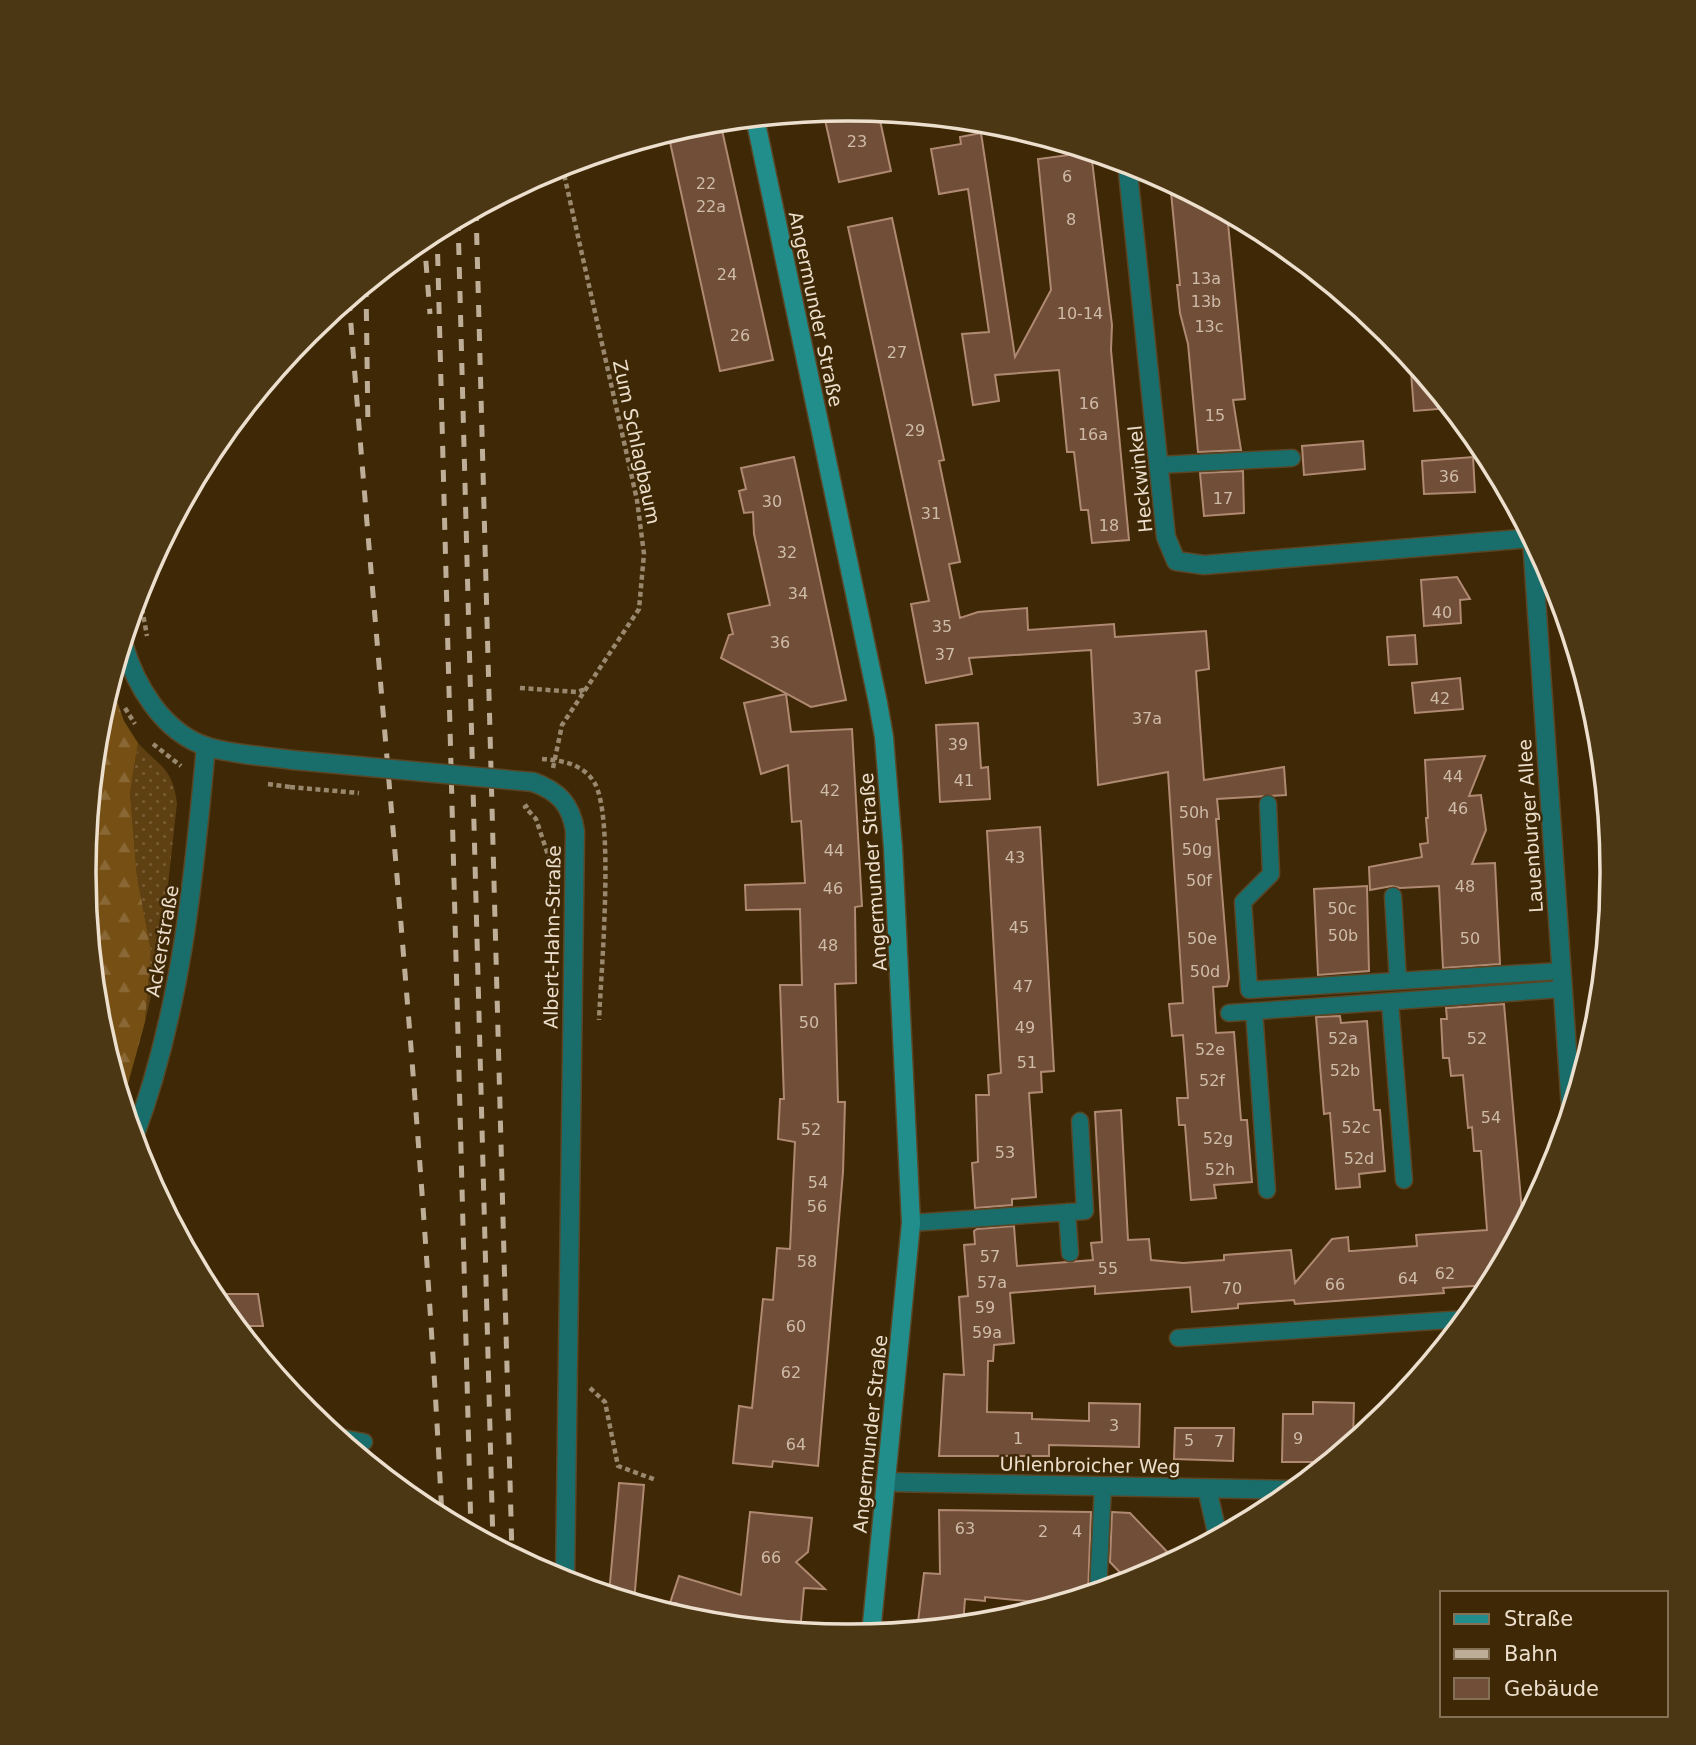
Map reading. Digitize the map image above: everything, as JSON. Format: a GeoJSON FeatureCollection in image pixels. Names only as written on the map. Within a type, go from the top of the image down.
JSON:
{"type":"FeatureCollection","features":[{"type":"Feature","properties":{"kind":"main road","name":"Angermunder Straße"},"geometry":{"type":"LineString","coordinates":[[757,126],[884,737],[902,993],[911,1223],[872,1624]]}},
{"type":"Feature","properties":{"kind":"street","name":"Heckwinkel"},"geometry":{"type":"LineString","coordinates":[[1128,175],[1166,537],[1176,561],[1204,565],[1521,539]]}},
{"type":"Feature","properties":{"kind":"street","name":"Lauenburger Allee"},"geometry":{"type":"LineString","coordinates":[[1534,565],[1569,1083]]}},
{"type":"Feature","properties":{"kind":"street"},"geometry":{"type":"LineString","coordinates":[[129,655],[152,705],[176,729],[206,747],[293,760],[541,785]]}},
{"type":"Feature","properties":{"kind":"street","name":"Ackerstraße"},"geometry":{"type":"LineString","coordinates":[[139,1122],[167,1036],[191,901],[206,747]]}},
{"type":"Feature","properties":{"kind":"street","name":"Albert-Hahn-Straße"},"geometry":{"type":"LineString","coordinates":[[541,785],[565,800],[573,814],[575,831],[565,1367],[565,1569]]}},
{"type":"Feature","properties":{"kind":"street","name":"Uhlenbroicher Weg"},"geometry":{"type":"LineString","coordinates":[[886,1482],[1277,1490]]}},
{"type":"Feature","properties":{"kind":"street"},"geometry":{"type":"LineString","coordinates":[[1208,1489],[1216,1528]]}},
{"type":"Feature","properties":{"kind":"lane"},"geometry":{"type":"LineString","coordinates":[[1159,465],[1292,458]]}},
{"type":"Feature","properties":{"kind":"lane"},"geometry":{"type":"LineString","coordinates":[[1268,804],[1271,874],[1243,902],[1249,990],[1398,981],[1562,980]]}},
{"type":"Feature","properties":{"kind":"lane"},"geometry":{"type":"LineString","coordinates":[[1393,896],[1398,981]]}},
{"type":"Feature","properties":{"kind":"lane"},"geometry":{"type":"LineString","coordinates":[[1229,1013],[1390,1002],[1562,980]]}},
{"type":"Feature","properties":{"kind":"lane"},"geometry":{"type":"LineString","coordinates":[[1390,1002],[1404,1180]]}},
{"type":"Feature","properties":{"kind":"lane"},"geometry":{"type":"LineString","coordinates":[[1254,1011],[1267,1190]]}},
{"type":"Feature","properties":{"kind":"lane"},"geometry":{"type":"LineString","coordinates":[[911,1223],[1085,1211],[1080,1121]]}},
{"type":"Feature","properties":{"kind":"lane"},"geometry":{"type":"LineString","coordinates":[[1067,1212],[1070,1253]]}},
{"type":"Feature","properties":{"kind":"lane"},"geometry":{"type":"LineString","coordinates":[[1178,1338],[1451,1321]]}},
{"type":"Feature","properties":{"kind":"lane"},"geometry":{"type":"LineString","coordinates":[[355,1440],[364,1442]]}},
{"type":"Feature","properties":{"kind":"lane"},"geometry":{"type":"LineString","coordinates":[[1098,1581],[1103,1486]]}},
{"type":"Feature","properties":{"kind":"path","name":"Zum Schlagbaum"},"geometry":{"type":"LineString","coordinates":[[541,785],[562,725],[639,609],[644,554],[637,500],[565,176]]}},
{"type":"Feature","properties":{"kind":"path"},"geometry":{"type":"LineString","coordinates":[[143,613],[147,639]]}},
{"type":"Feature","properties":{"kind":"path"},"geometry":{"type":"LineString","coordinates":[[520,688],[577,692],[587,689]]}},
{"type":"Feature","properties":{"kind":"path"},"geometry":{"type":"LineString","coordinates":[[565,1367],[605,1402],[618,1465],[656,1480]]}},
{"type":"Feature","properties":{"kind":"shaded area"},"geometry":{"type":"Polygon","coordinates":[[[138,743],[169,775],[177,803],[160,957],[145,1022],[151,951],[137,876],[130,793],[138,743]]]}},
{"type":"Feature","properties":{"kind":"green space"},"geometry":{"type":"Polygon","coordinates":[[[117,701],[124,721],[138,743],[130,793],[137,876],[151,951],[145,1022],[128,1086],[111,1019],[103,971],[96,872],[103,774],[117,701]]]}},
{"type":"Feature","properties":{"kind":"building"},"geometry":{"type":"Polygon","coordinates":[[[825,121],[880,122],[891,171],[839,182],[825,121]]]}},
{"type":"Feature","properties":{"kind":"building"},"geometry":{"type":"Polygon","coordinates":[[[722,132],[773,360],[720,371],[670,142],[722,132]]]}},
{"type":"Feature","properties":{"kind":"building"},"geometry":{"type":"Polygon","coordinates":[[[981,133],[1015,357],[1051,290],[1038,159],[1070,155],[1092,162],[1112,325],[1111,350],[1129,540],[1092,543],[1088,510],[1081,510],[1074,452],[1067,452],[1059,370],[995,375],[999,401],[973,405],[962,334],[989,332],[968,189],[939,194],[931,149],[961,144],[960,137],[981,133]]]}},
{"type":"Feature","properties":{"kind":"building"},"geometry":{"type":"Polygon","coordinates":[[[1171,194],[1228,223],[1245,399],[1233,400],[1241,450],[1198,452],[1188,344],[1180,313],[1177,285],[1180,285],[1171,194]]]}},
{"type":"Feature","properties":{"kind":"building"},"geometry":{"type":"Polygon","coordinates":[[[892,218],[944,460],[939,461],[960,562],[949,564],[960,618],[978,612],[1027,608],[1028,630],[1114,624],[1115,637],[1206,631],[1209,669],[1196,671],[1204,780],[1284,767],[1286,795],[1217,799],[1219,819],[1216,819],[1229,978],[1227,986],[1213,987],[1216,1033],[1234,1032],[1241,1120],[1247,1120],[1252,1182],[1214,1185],[1216,1198],[1191,1200],[1185,1125],[1179,1125],[1177,1098],[1188,1098],[1183,1035],[1172,1036],[1169,1004],[1183,1003],[1168,772],[1098,785],[1091,650],[969,658],[972,674],[926,683],[911,604],[929,601],[848,227],[892,218]]]}},
{"type":"Feature","properties":{"kind":"building"},"geometry":{"type":"Polygon","coordinates":[[[1411,375],[1439,409],[1414,411],[1411,375]]]}},
{"type":"Feature","properties":{"kind":"building"},"geometry":{"type":"Polygon","coordinates":[[[1363,441],[1365,469],[1304,475],[1302,446],[1363,441]]]}},
{"type":"Feature","properties":{"kind":"building"},"geometry":{"type":"Polygon","coordinates":[[[794,457],[846,700],[811,707],[721,658],[729,635],[733,634],[728,614],[770,605],[754,534],[753,512],[744,513],[739,491],[746,489],[741,468],[794,457]]]}},
{"type":"Feature","properties":{"kind":"building"},"geometry":{"type":"Polygon","coordinates":[[[1473,457],[1475,492],[1424,494],[1422,461],[1473,457]]]}},
{"type":"Feature","properties":{"kind":"building"},"geometry":{"type":"Polygon","coordinates":[[[1243,471],[1244,513],[1204,516],[1200,473],[1243,471]]]}},
{"type":"Feature","properties":{"kind":"building"},"geometry":{"type":"Polygon","coordinates":[[[1457,577],[1470,599],[1460,600],[1461,623],[1424,626],[1421,580],[1457,577]]]}},
{"type":"Feature","properties":{"kind":"building"},"geometry":{"type":"Polygon","coordinates":[[[1415,635],[1417,664],[1389,665],[1387,637],[1415,635]]]}},
{"type":"Feature","properties":{"kind":"building"},"geometry":{"type":"Polygon","coordinates":[[[1460,678],[1463,709],[1415,713],[1412,683],[1460,678]]]}},
{"type":"Feature","properties":{"kind":"building"},"geometry":{"type":"Polygon","coordinates":[[[786,694],[791,732],[852,729],[862,906],[855,907],[856,983],[835,984],[838,1102],[845,1102],[843,1172],[818,1466],[773,1461],[772,1467],[733,1463],[739,1406],[752,1408],[763,1299],[773,1300],[777,1248],[790,1249],[795,1142],[778,1139],[780,1099],[784,1099],[780,985],[802,985],[800,909],[746,910],[745,885],[805,883],[801,821],[792,822],[788,765],[761,774],[744,703],[786,694]]]}},
{"type":"Feature","properties":{"kind":"building"},"geometry":{"type":"Polygon","coordinates":[[[978,723],[981,768],[988,767],[990,799],[940,802],[936,725],[978,723]]]}},
{"type":"Feature","properties":{"kind":"building"},"geometry":{"type":"Polygon","coordinates":[[[1485,756],[1469,796],[1481,795],[1486,830],[1472,864],[1495,863],[1500,964],[1443,968],[1439,886],[1392,886],[1370,890],[1369,867],[1422,857],[1420,844],[1428,843],[1425,760],[1485,756]]]}},
{"type":"Feature","properties":{"kind":"building"},"geometry":{"type":"Polygon","coordinates":[[[1040,827],[1054,1071],[1041,1072],[1042,1092],[1029,1093],[1036,1197],[1012,1199],[1012,1205],[975,1208],[972,1163],[978,1162],[976,1095],[989,1095],[988,1075],[1001,1073],[987,831],[1040,827]]]}},
{"type":"Feature","properties":{"kind":"building"},"geometry":{"type":"Polygon","coordinates":[[[1367,886],[1369,971],[1318,975],[1314,889],[1367,886]]]}},
{"type":"Feature","properties":{"kind":"building"},"geometry":{"type":"Polygon","coordinates":[[[1504,1004],[1522,1206],[1476,1286],[1443,1288],[1444,1293],[1295,1304],[1294,1300],[1238,1304],[1238,1308],[1192,1312],[1190,1287],[1095,1294],[1095,1286],[1010,1293],[1014,1343],[994,1345],[993,1361],[988,1361],[987,1412],[1032,1413],[1032,1419],[1089,1421],[1089,1403],[1140,1404],[1139,1447],[1049,1445],[1049,1456],[939,1456],[944,1374],[964,1375],[959,1297],[968,1296],[964,1245],[975,1244],[974,1231],[977,1229],[1014,1226],[1017,1266],[1093,1260],[1091,1243],[1102,1242],[1095,1112],[1121,1110],[1128,1240],[1149,1239],[1151,1260],[1183,1263],[1224,1260],[1224,1255],[1291,1250],[1295,1283],[1332,1239],[1348,1237],[1349,1251],[1352,1251],[1417,1246],[1416,1235],[1487,1230],[1481,1151],[1474,1151],[1472,1127],[1468,1128],[1463,1075],[1451,1076],[1449,1058],[1443,1058],[1441,1019],[1447,1019],[1446,1008],[1504,1004]]]}},
{"type":"Feature","properties":{"kind":"building"},"geometry":{"type":"Polygon","coordinates":[[[1340,1016],[1341,1023],[1367,1021],[1374,1110],[1380,1110],[1385,1171],[1359,1174],[1360,1187],[1336,1189],[1330,1113],[1324,1114],[1316,1017],[1340,1016]]]}},
{"type":"Feature","properties":{"kind":"building"},"geometry":{"type":"Polygon","coordinates":[[[226,1294],[258,1294],[263,1326],[249,1326],[226,1294]]]}},
{"type":"Feature","properties":{"kind":"building"},"geometry":{"type":"Polygon","coordinates":[[[1313,1402],[1354,1403],[1353,1429],[1315,1462],[1282,1462],[1283,1414],[1313,1414],[1313,1402]]]}},
{"type":"Feature","properties":{"kind":"building"},"geometry":{"type":"Polygon","coordinates":[[[1175,1428],[1234,1428],[1233,1461],[1174,1459],[1175,1428]]]}},
{"type":"Feature","properties":{"kind":"building"},"geometry":{"type":"Polygon","coordinates":[[[619,1483],[644,1485],[635,1593],[610,1585],[619,1483]]]}},
{"type":"Feature","properties":{"kind":"building"},"geometry":{"type":"Polygon","coordinates":[[[939,1510],[1091,1512],[1088,1585],[1032,1602],[985,1597],[985,1601],[965,1599],[964,1615],[918,1621],[924,1573],[940,1574],[939,1510]]]}},
{"type":"Feature","properties":{"kind":"building"},"geometry":{"type":"Polygon","coordinates":[[[750,1512],[812,1518],[808,1552],[796,1562],[825,1589],[804,1588],[801,1623],[750,1618],[670,1603],[679,1576],[741,1595],[750,1512]]]}},
{"type":"Feature","properties":{"kind":"building"},"geometry":{"type":"Polygon","coordinates":[[[1112,1512],[1130,1513],[1168,1553],[1120,1573],[1110,1562],[1112,1512]]]}},
{"type":"Feature","properties":{"kind":"railway"},"geometry":{"type":"LineString","coordinates":[[476,219],[512,1545]]}},
{"type":"Feature","properties":{"kind":"railway"},"geometry":{"type":"LineString","coordinates":[[458,229],[493,1535]]}},
{"type":"Feature","properties":{"kind":"railway"},"geometry":{"type":"LineString","coordinates":[[437,242],[471,1523]]}},
{"type":"Feature","properties":{"kind":"railway"},"geometry":{"type":"LineString","coordinates":[[425,251],[430,314]]}},
{"type":"Feature","properties":{"kind":"railway"},"geometry":{"type":"LineString","coordinates":[[366,295],[368,428]]}},
{"type":"Feature","properties":{"kind":"railway"},"geometry":{"type":"LineString","coordinates":[[350,309],[412,1060],[441,1505]]}}]}
